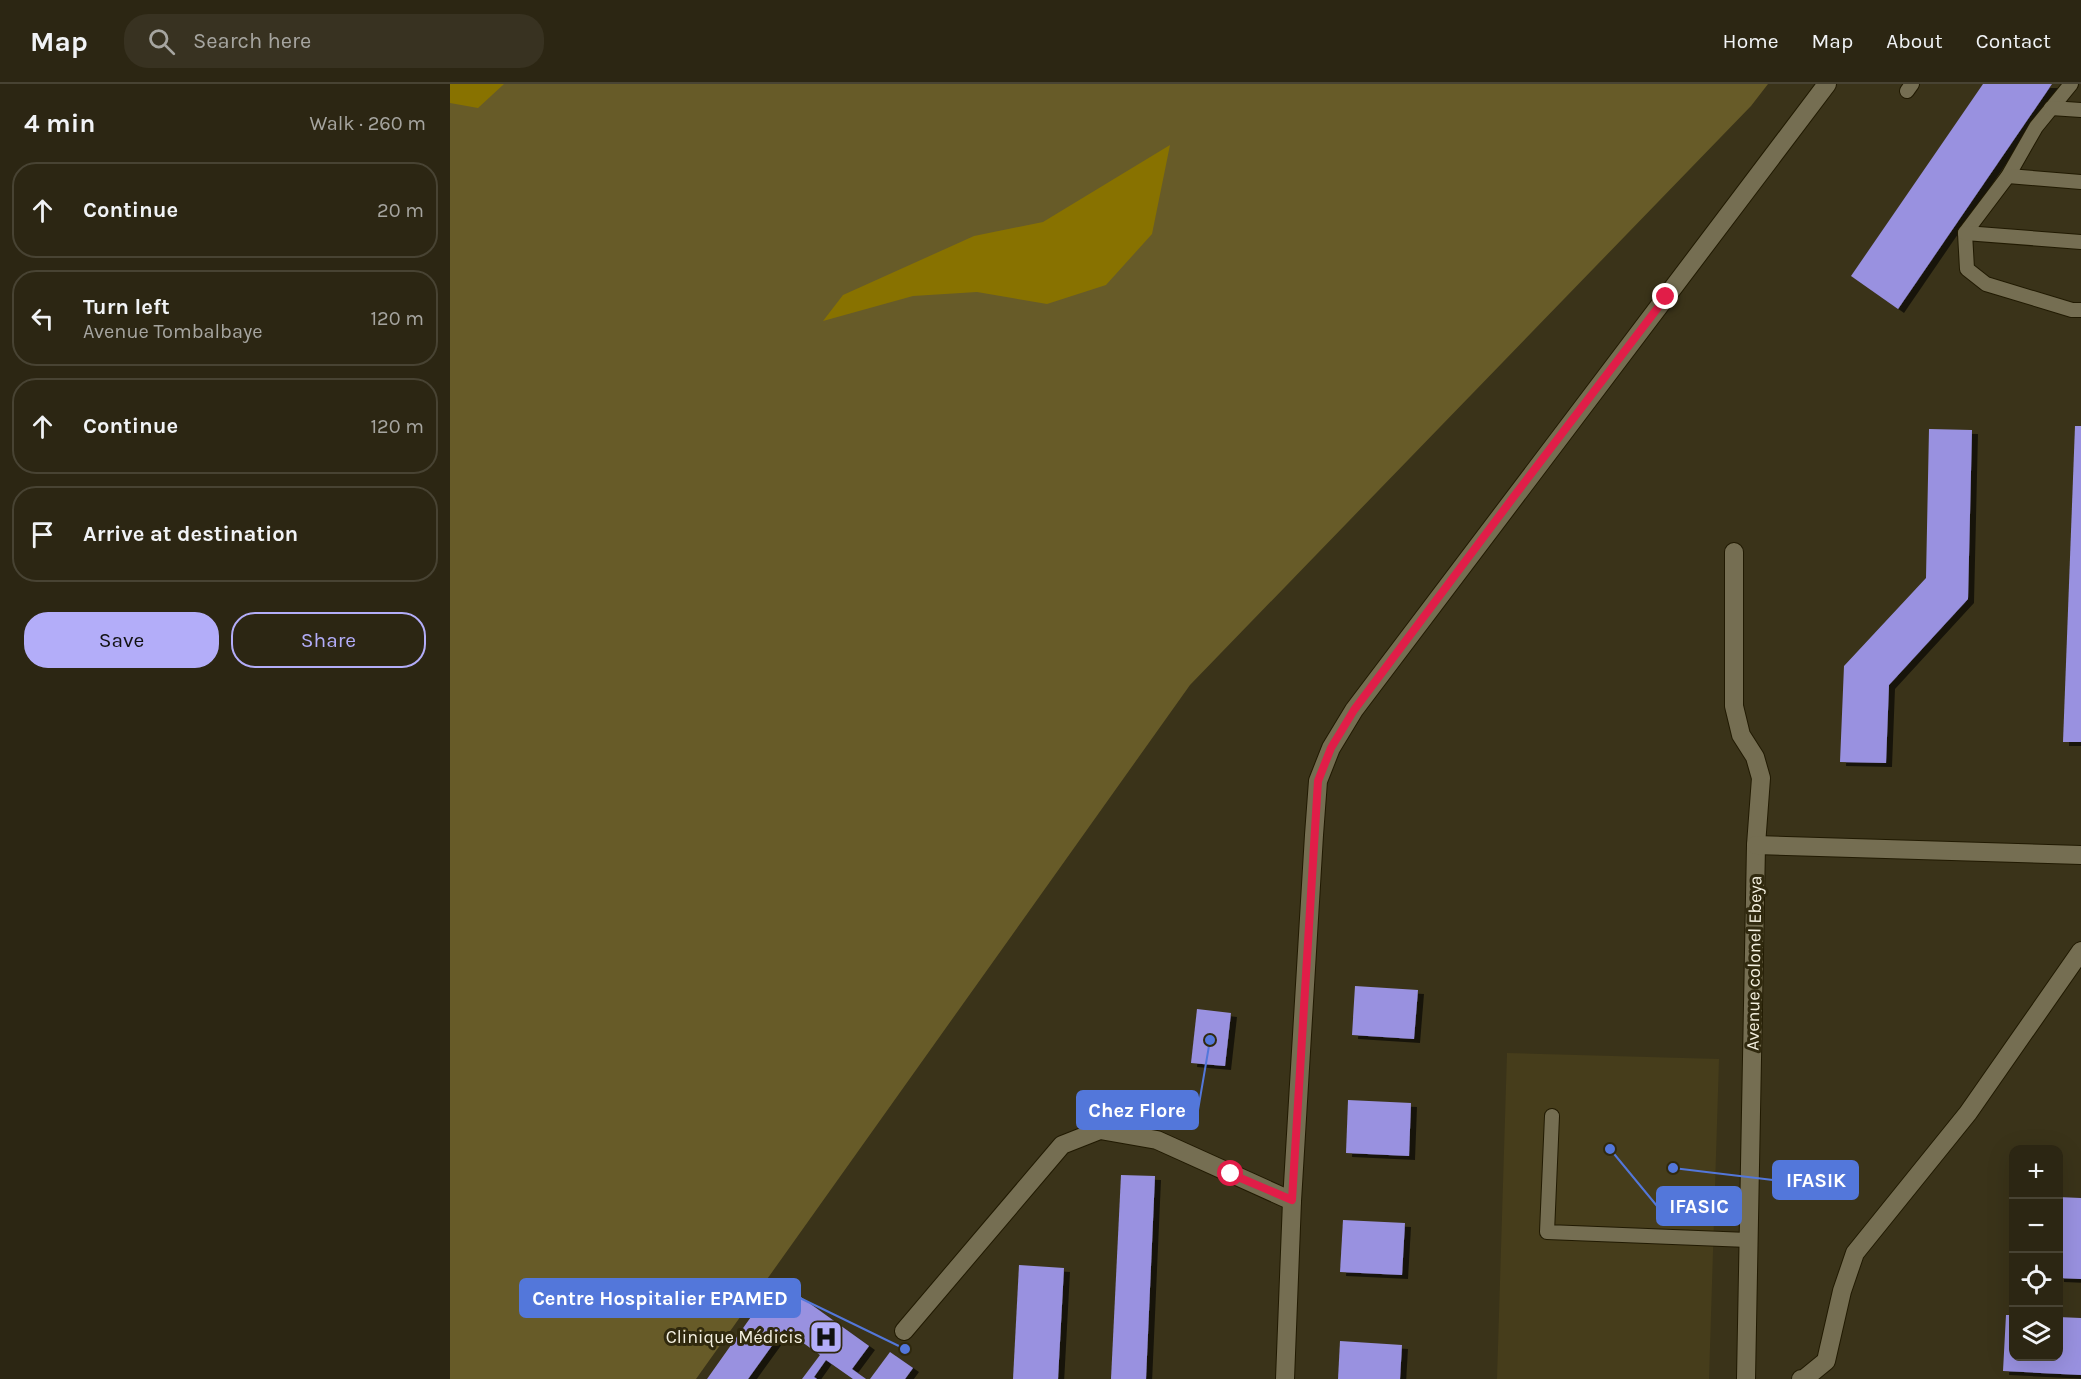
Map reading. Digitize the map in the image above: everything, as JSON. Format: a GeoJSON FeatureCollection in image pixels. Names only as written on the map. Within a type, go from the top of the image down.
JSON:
{"type":"FeatureCollection","features":[{"type":"Feature","properties":{"kind":"street"},"geometry":{"type":"LineString","coordinates":[[1285,1379],[1292,1200],[1318,781],[1331,748],[1354,710],[1827,84]]}},
{"type":"Feature","properties":{"kind":"street","name":"Avenue colonel Ebeya"},"geometry":{"type":"LineString","coordinates":[[1734,552],[1734,706],[1741,735],[1755,758],[1761,778],[1756,845],[1746,1379]]}},
{"type":"Feature","properties":{"kind":"street"},"geometry":{"type":"LineString","coordinates":[[1756,845],[2081,855]]}},
{"type":"Feature","properties":{"kind":"street"},"geometry":{"type":"LineString","coordinates":[[1801,1379],[1826,1361],[1842,1291],[1855,1252],[1968,1113],[2081,951]]}},
{"type":"Feature","properties":{"kind":"street"},"geometry":{"type":"LineString","coordinates":[[904,1331],[1062,1145],[1100,1131],[1157,1140],[1292,1200]]}},
{"type":"Feature","properties":{"kind":"lane"},"geometry":{"type":"LineString","coordinates":[[2071,84],[2036,127],[2008,176],[1965,233],[1967,269],[1986,284],[2072,310],[2081,310]]}},
{"type":"Feature","properties":{"kind":"lane"},"geometry":{"type":"LineString","coordinates":[[2051,108],[2081,110]]}},
{"type":"Feature","properties":{"kind":"lane"},"geometry":{"type":"LineString","coordinates":[[2008,176],[2081,182]]}},
{"type":"Feature","properties":{"kind":"lane"},"geometry":{"type":"LineString","coordinates":[[1965,233],[2081,242]]}},
{"type":"Feature","properties":{"kind":"lane"},"geometry":{"type":"LineString","coordinates":[[1552,1116],[1547,1232],[1748,1240]]}},
{"type":"Feature","properties":{"kind":"shaded area"},"geometry":{"type":"Polygon","coordinates":[[[450,84],[1768,84],[1751,106],[1190,685],[696,1379],[450,1379],[450,84]]]}},
{"type":"Feature","properties":{"kind":"shaded area"},"geometry":{"type":"Polygon","coordinates":[[[450,84],[504,84],[478,108],[450,103],[450,84]]]}},
{"type":"Feature","properties":{"kind":"shaded area"},"geometry":{"type":"Polygon","coordinates":[[[1170,145],[1152,234],[1106,285],[1047,304],[977,292],[913,296],[823,321],[843,295],[974,236],[1043,222],[1170,145]]]}},
{"type":"Feature","properties":{"kind":"shaded area"},"geometry":{"type":"Polygon","coordinates":[[[1507,1053],[1719,1059],[1709,1379],[1497,1379],[1507,1053]]]}},
{"type":"Feature","properties":{"kind":"building"},"geometry":{"type":"Polygon","coordinates":[[[1983,84],[2052,84],[1898,309],[1851,276],[1983,84]]]}},
{"type":"Feature","properties":{"kind":"building"},"geometry":{"type":"Polygon","coordinates":[[[2075,426],[2081,426],[2081,742],[2063,742],[2075,426]]]}},
{"type":"Feature","properties":{"kind":"building"},"geometry":{"type":"Polygon","coordinates":[[[1929,429],[1972,430],[1968,599],[1889,685],[1886,763],[1840,762],[1844,666],[1926,578],[1929,429]]]}},
{"type":"Feature","properties":{"kind":"building"},"geometry":{"type":"Polygon","coordinates":[[[1355,986],[1418,990],[1414,1039],[1352,1035],[1355,986]]]}},
{"type":"Feature","properties":{"kind":"building"},"geometry":{"type":"Polygon","coordinates":[[[1197,1009],[1231,1013],[1225,1066],[1191,1063],[1197,1009]]]}},
{"type":"Feature","properties":{"kind":"building"},"geometry":{"type":"Polygon","coordinates":[[[1348,1100],[1411,1103],[1409,1156],[1346,1153],[1348,1100]]]}},
{"type":"Feature","properties":{"kind":"building"},"geometry":{"type":"Polygon","coordinates":[[[1121,1175],[1155,1176],[1146,1379],[1111,1379],[1121,1175]]]}},
{"type":"Feature","properties":{"kind":"building"},"geometry":{"type":"Polygon","coordinates":[[[2063,1197],[2081,1198],[2081,1279],[2063,1278],[2063,1197]]]}},
{"type":"Feature","properties":{"kind":"building"},"geometry":{"type":"Polygon","coordinates":[[[1343,1220],[1405,1223],[1402,1275],[1340,1272],[1343,1220]]]}},
{"type":"Feature","properties":{"kind":"building"},"geometry":{"type":"Polygon","coordinates":[[[1019,1265],[1064,1268],[1058,1379],[1013,1379],[1019,1265]]]}},
{"type":"Feature","properties":{"kind":"building","name":"Clinique Médicis"},"geometry":{"type":"Polygon","coordinates":[[[777,1280],[869,1346],[852,1369],[866,1379],[853,1379],[826,1360],[814,1377],[817,1379],[802,1379],[820,1355],[784,1329],[748,1379],[707,1379],[777,1280]]]}},
{"type":"Feature","properties":{"kind":"building"},"geometry":{"type":"Polygon","coordinates":[[[2006,1315],[2009,1315],[2009,1361],[2063,1361],[2063,1317],[2081,1318],[2081,1375],[2003,1371],[2006,1315]]]}},
{"type":"Feature","properties":{"kind":"building"},"geometry":{"type":"Polygon","coordinates":[[[1340,1341],[1402,1345],[1400,1379],[1338,1379],[1340,1341]]]}},
{"type":"Feature","properties":{"kind":"building"},"geometry":{"type":"Polygon","coordinates":[[[890,1352],[913,1368],[905,1379],[870,1379],[890,1352]]]}},
{"type":"Feature","properties":{"kind":"place","name":"Chez Flore"},"geometry":{"type":"Point","coordinates":[1210,1040]}},
{"type":"Feature","properties":{"kind":"place","name":"IFASIC"},"geometry":{"type":"Point","coordinates":[1610,1149]}},
{"type":"Feature","properties":{"kind":"place","name":"IFASIK"},"geometry":{"type":"Point","coordinates":[1673,1168]}},
{"type":"Feature","properties":{"kind":"place","name":"Clinique Médicis"},"geometry":{"type":"Point","coordinates":[826,1337]}},
{"type":"Feature","properties":{"kind":"place","name":"Centre Hospitalier EPAMED"},"geometry":{"type":"Point","coordinates":[905,1349]}},
{"type":"Feature","properties":{"kind":"route"},"geometry":{"type":"LineString","coordinates":[[1231,1174],[1292,1200],[1318,781],[1331,748],[1354,710],[1666,297]]}}]}
